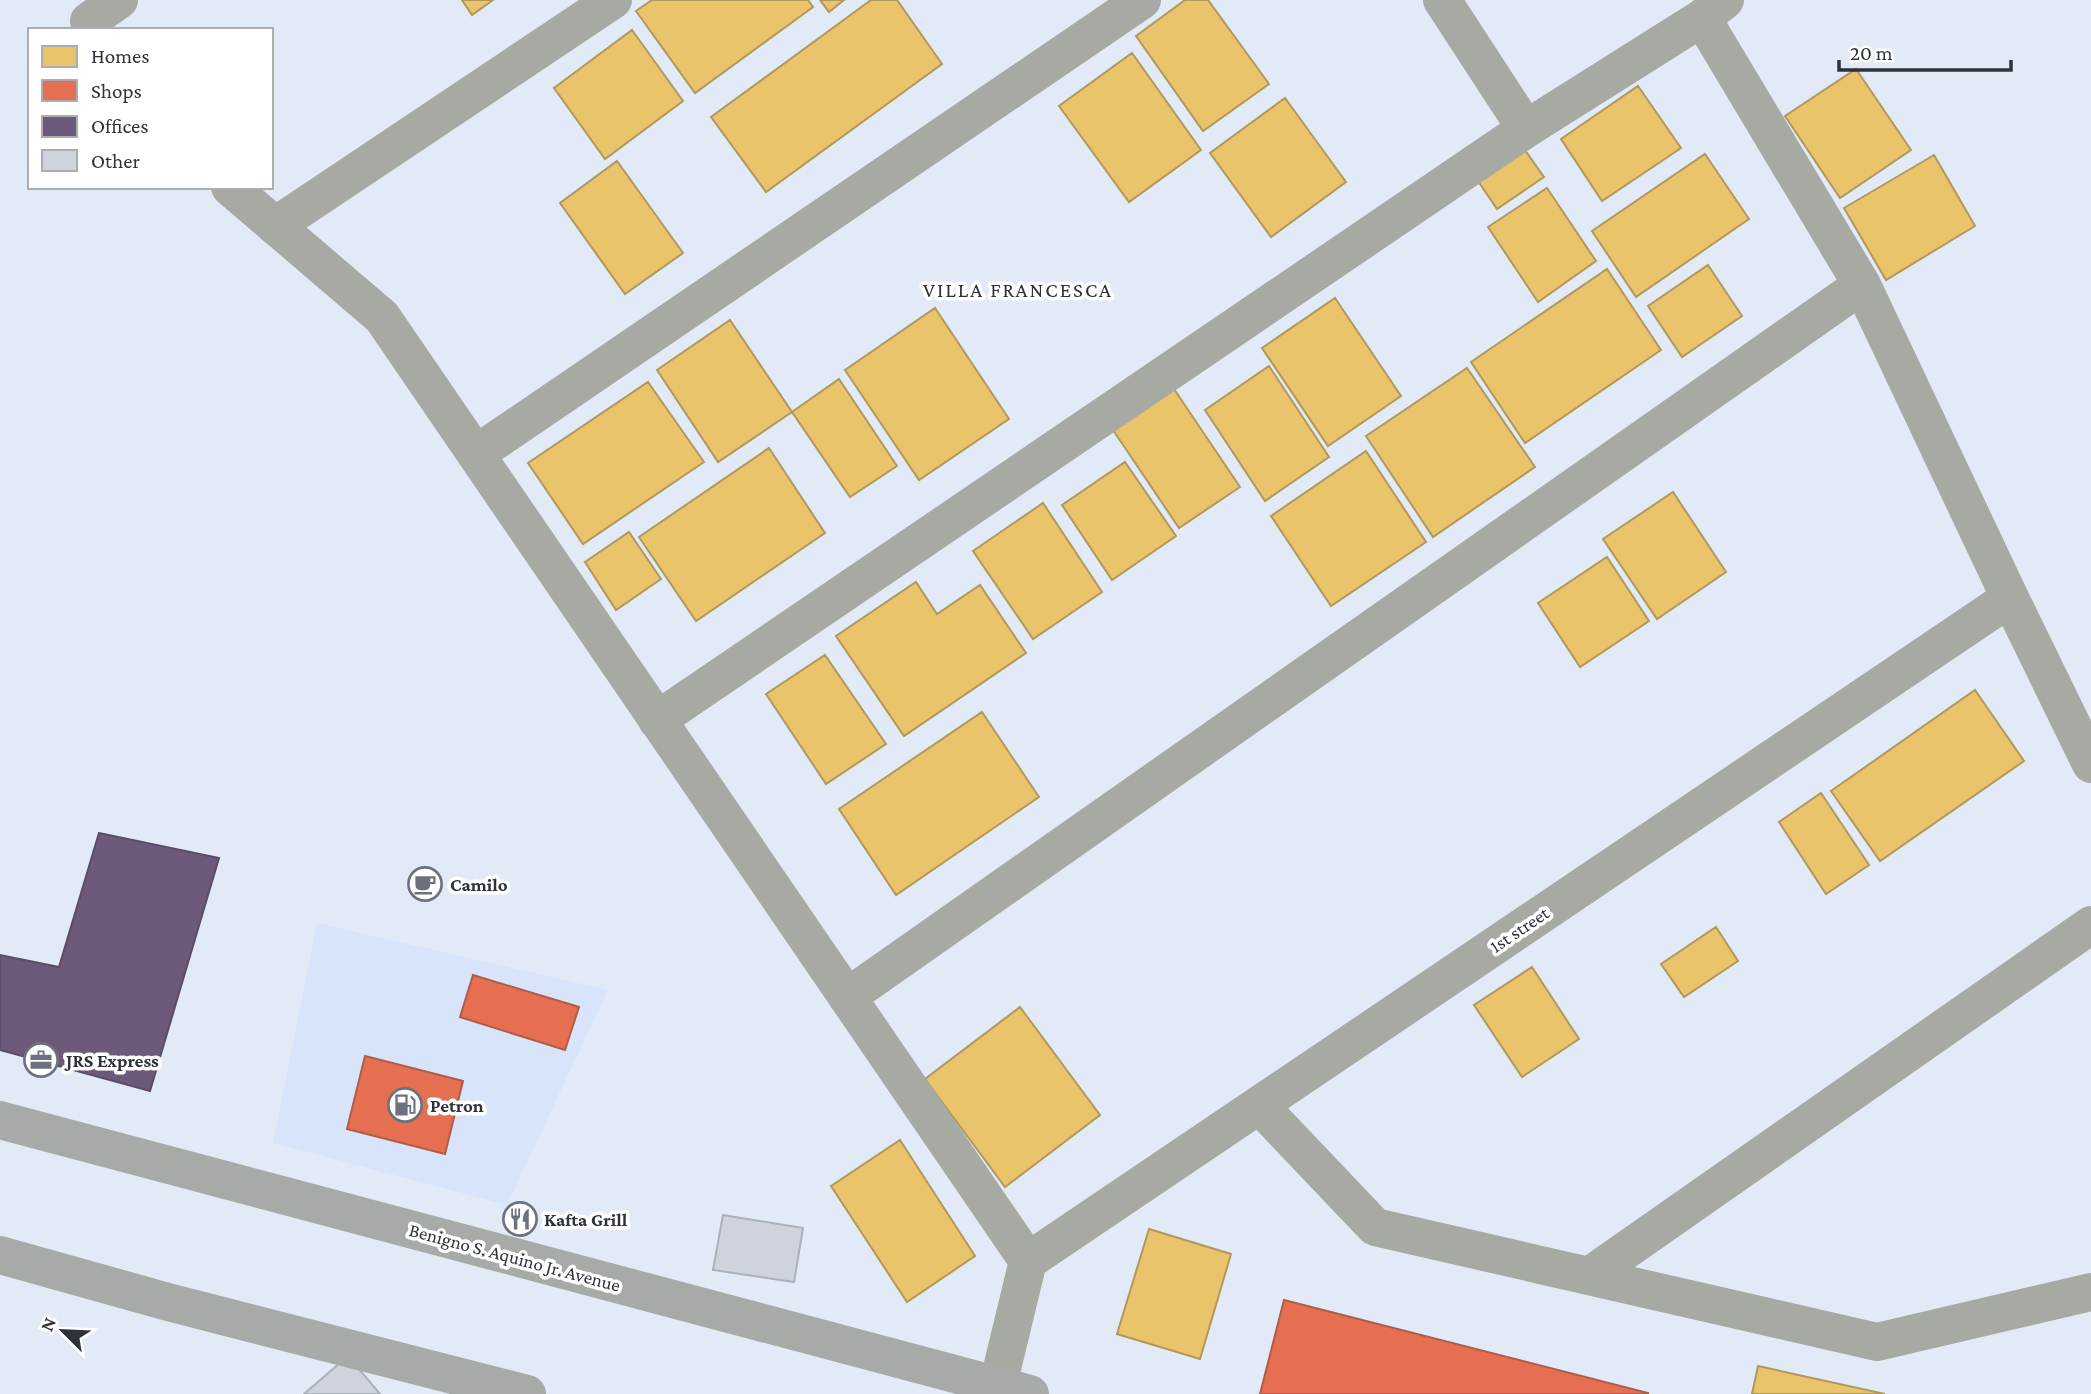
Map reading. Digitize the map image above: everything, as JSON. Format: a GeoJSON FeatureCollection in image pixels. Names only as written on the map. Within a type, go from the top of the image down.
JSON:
{"type":"FeatureCollection","features":[{"type":"Feature","properties":{"kind":"main road","name":"Benigno S. Aquino Jr. Avenue"},"geometry":{"type":"LineString","coordinates":[[0,1120],[1014,1390]]}},
{"type":"Feature","properties":{"kind":"main road"},"geometry":{"type":"LineString","coordinates":[[0,1255],[169,1302],[527,1394]]}},
{"type":"Feature","properties":{"kind":"street"},"geometry":{"type":"LineString","coordinates":[[275,226],[613,0]]}},
{"type":"Feature","properties":{"kind":"street"},"geometry":{"type":"LineString","coordinates":[[476,454],[1142,0]]}},
{"type":"Feature","properties":{"kind":"street"},"geometry":{"type":"LineString","coordinates":[[1442,0],[1526,129]]}},
{"type":"Feature","properties":{"kind":"street"},"geometry":{"type":"LineString","coordinates":[[657,720],[1526,129],[1713,9],[1862,285],[2091,764]]}},
{"type":"Feature","properties":{"kind":"street"},"geometry":{"type":"LineString","coordinates":[[232,189],[382,317],[1028,1261],[1014,1390]]}},
{"type":"Feature","properties":{"kind":"street"},"geometry":{"type":"LineString","coordinates":[[847,997],[1862,285]]}},
{"type":"Feature","properties":{"kind":"street","name":"1st street"},"geometry":{"type":"LineString","coordinates":[[1028,1261],[2010,598]]}},
{"type":"Feature","properties":{"kind":"street"},"geometry":{"type":"LineString","coordinates":[[1589,1276],[2091,925]]}},
{"type":"Feature","properties":{"kind":"street"},"geometry":{"type":"LineString","coordinates":[[1259,1105],[1375,1227],[1877,1342],[2091,1292]]}},
{"type":"Feature","properties":{"kind":"shaded area"},"geometry":{"type":"Polygon","coordinates":[[[317,923],[608,990],[507,1205],[273,1143],[317,923]]]}},
{"type":"Feature","properties":{"kind":"building: Homes"},"geometry":{"type":"Polygon","coordinates":[[[462,0],[493,0],[472,15],[462,0]]]}},
{"type":"Feature","properties":{"kind":"building: Homes"},"geometry":{"type":"Polygon","coordinates":[[[652,0],[808,0],[813,7],[695,93],[636,11],[652,0]]]}},
{"type":"Feature","properties":{"kind":"building: Homes"},"geometry":{"type":"Polygon","coordinates":[[[820,0],[844,0],[829,12],[820,0]]]}},
{"type":"Feature","properties":{"kind":"building: Homes"},"geometry":{"type":"Polygon","coordinates":[[[871,0],[897,0],[942,64],[766,192],[711,117],[871,0]]]}},
{"type":"Feature","properties":{"kind":"building: Homes"},"geometry":{"type":"Polygon","coordinates":[[[1185,0],[1208,0],[1269,84],[1203,131],[1136,36],[1185,0]]]}},
{"type":"Feature","properties":{"kind":"building: Homes"},"geometry":{"type":"Polygon","coordinates":[[[632,30],[683,101],[605,159],[554,88],[632,30]]]}},
{"type":"Feature","properties":{"kind":"building: Homes"},"geometry":{"type":"Polygon","coordinates":[[[1132,53],[1201,150],[1129,202],[1059,106],[1132,53]]]}},
{"type":"Feature","properties":{"kind":"building: Homes"},"geometry":{"type":"Polygon","coordinates":[[[1856,69],[1911,150],[1840,198],[1785,116],[1856,69]]]}},
{"type":"Feature","properties":{"kind":"building: Homes"},"geometry":{"type":"Polygon","coordinates":[[[1638,86],[1681,148],[1602,201],[1561,139],[1638,86]]]}},
{"type":"Feature","properties":{"kind":"building: Homes"},"geometry":{"type":"Polygon","coordinates":[[[1285,98],[1346,182],[1271,237],[1210,153],[1285,98]]]}},
{"type":"Feature","properties":{"kind":"building: Homes"},"geometry":{"type":"Polygon","coordinates":[[[1522,146],[1544,177],[1497,209],[1476,178],[1522,146]]]}},
{"type":"Feature","properties":{"kind":"building: Homes"},"geometry":{"type":"Polygon","coordinates":[[[1705,154],[1749,219],[1636,297],[1592,231],[1705,154]]]}},
{"type":"Feature","properties":{"kind":"building: Homes"},"geometry":{"type":"Polygon","coordinates":[[[1934,155],[1975,226],[1886,280],[1844,208],[1934,155]]]}},
{"type":"Feature","properties":{"kind":"building: Homes"},"geometry":{"type":"Polygon","coordinates":[[[617,161],[683,253],[625,294],[560,203],[617,161]]]}},
{"type":"Feature","properties":{"kind":"building: Homes"},"geometry":{"type":"Polygon","coordinates":[[[1547,188],[1596,261],[1538,302],[1488,227],[1547,188]]]}},
{"type":"Feature","properties":{"kind":"building: Homes"},"geometry":{"type":"Polygon","coordinates":[[[1708,265],[1742,316],[1682,357],[1648,306],[1708,265]]]}},
{"type":"Feature","properties":{"kind":"building: Homes"},"geometry":{"type":"Polygon","coordinates":[[[1607,269],[1661,350],[1525,443],[1471,362],[1607,269]]]}},
{"type":"Feature","properties":{"kind":"building: Homes"},"geometry":{"type":"Polygon","coordinates":[[[1335,298],[1401,396],[1328,446],[1262,348],[1335,298]]]}},
{"type":"Feature","properties":{"kind":"building: Homes"},"geometry":{"type":"Polygon","coordinates":[[[935,308],[1009,419],[919,480],[845,370],[935,308]]]}},
{"type":"Feature","properties":{"kind":"building: Homes"},"geometry":{"type":"Polygon","coordinates":[[[730,320],[792,412],[718,462],[657,370],[730,320]]]}},
{"type":"Feature","properties":{"kind":"building: Homes"},"geometry":{"type":"Polygon","coordinates":[[[1269,366],[1329,457],[1265,501],[1205,410],[1269,366]]]}},
{"type":"Feature","properties":{"kind":"building: Homes"},"geometry":{"type":"Polygon","coordinates":[[[1467,368],[1535,467],[1433,537],[1366,436],[1467,368]]]}},
{"type":"Feature","properties":{"kind":"building: Homes"},"geometry":{"type":"Polygon","coordinates":[[[839,379],[897,466],[850,497],[792,412],[839,379]]]}},
{"type":"Feature","properties":{"kind":"building: Homes"},"geometry":{"type":"Polygon","coordinates":[[[648,382],[704,462],[583,544],[528,463],[648,382]]]}},
{"type":"Feature","properties":{"kind":"building: Homes"},"geometry":{"type":"Polygon","coordinates":[[[1174,389],[1240,487],[1179,528],[1113,430],[1174,389]]]}},
{"type":"Feature","properties":{"kind":"building: Homes"},"geometry":{"type":"Polygon","coordinates":[[[769,448],[825,533],[696,621],[639,537],[769,448]]]}},
{"type":"Feature","properties":{"kind":"building: Homes"},"geometry":{"type":"Polygon","coordinates":[[[1366,451],[1426,542],[1331,606],[1271,516],[1366,451]]]}},
{"type":"Feature","properties":{"kind":"building: Homes"},"geometry":{"type":"Polygon","coordinates":[[[1125,462],[1176,536],[1112,580],[1062,505],[1125,462]]]}},
{"type":"Feature","properties":{"kind":"building: Homes"},"geometry":{"type":"Polygon","coordinates":[[[1673,492],[1726,572],[1657,619],[1603,539],[1673,492]]]}},
{"type":"Feature","properties":{"kind":"building: Homes"},"geometry":{"type":"Polygon","coordinates":[[[1043,503],[1102,592],[1033,639],[973,551],[1043,503]]]}},
{"type":"Feature","properties":{"kind":"building: Homes"},"geometry":{"type":"Polygon","coordinates":[[[629,532],[661,579],[616,610],[585,562],[629,532]]]}},
{"type":"Feature","properties":{"kind":"building: Homes"},"geometry":{"type":"Polygon","coordinates":[[[1607,557],[1649,621],[1580,667],[1538,603],[1607,557]]]}},
{"type":"Feature","properties":{"kind":"building: Homes"},"geometry":{"type":"Polygon","coordinates":[[[916,582],[937,614],[980,585],[1026,653],[904,736],[836,636],[916,582]]]}},
{"type":"Feature","properties":{"kind":"building: Homes"},"geometry":{"type":"Polygon","coordinates":[[[825,655],[886,744],[826,784],[766,694],[825,655]]]}},
{"type":"Feature","properties":{"kind":"building: Homes"},"geometry":{"type":"Polygon","coordinates":[[[1975,690],[2024,761],[1880,861],[1831,791],[1975,690]]]}},
{"type":"Feature","properties":{"kind":"building: Homes"},"geometry":{"type":"Polygon","coordinates":[[[982,712],[1039,797],[896,895],[839,809],[982,712]]]}},
{"type":"Feature","properties":{"kind":"building: Homes"},"geometry":{"type":"Polygon","coordinates":[[[1821,793],[1869,865],[1826,894],[1779,822],[1821,793]]]}},
{"type":"Feature","properties":{"kind":"building: Homes"},"geometry":{"type":"Polygon","coordinates":[[[1716,927],[1738,961],[1684,997],[1661,964],[1716,927]]]}},
{"type":"Feature","properties":{"kind":"building: Homes"},"geometry":{"type":"Polygon","coordinates":[[[1532,967],[1579,1039],[1522,1077],[1474,1005],[1532,967]]]}},
{"type":"Feature","properties":{"kind":"building: Homes"},"geometry":{"type":"Polygon","coordinates":[[[1020,1007],[1100,1115],[1005,1187],[925,1079],[1020,1007]]]}},
{"type":"Feature","properties":{"kind":"building: Homes"},"geometry":{"type":"Polygon","coordinates":[[[900,1140],[975,1256],[907,1302],[831,1186],[900,1140]]]}},
{"type":"Feature","properties":{"kind":"building: Homes"},"geometry":{"type":"Polygon","coordinates":[[[1149,1229],[1231,1254],[1200,1359],[1117,1334],[1149,1229]]]}},
{"type":"Feature","properties":{"kind":"building: Homes"},"geometry":{"type":"Polygon","coordinates":[[[1758,1366],[1885,1394],[1752,1394],[1758,1366]]]}},
{"type":"Feature","properties":{"kind":"building: Shops"},"geometry":{"type":"Polygon","coordinates":[[[473,975],[579,1007],[565,1050],[460,1017],[473,975]]]}},
{"type":"Feature","properties":{"kind":"building: Shops","name":"Petron"},"geometry":{"type":"Polygon","coordinates":[[[365,1056],[463,1081],[445,1154],[347,1129],[365,1056]]]}},
{"type":"Feature","properties":{"kind":"building: Shops"},"geometry":{"type":"Polygon","coordinates":[[[1284,1300],[1648,1393],[1648,1394],[1260,1394],[1284,1300]]]}},
{"type":"Feature","properties":{"kind":"building: Offices"},"geometry":{"type":"Polygon","coordinates":[[[99,833],[219,858],[150,1091],[0,1050],[0,955],[59,967],[99,833]]]}},
{"type":"Feature","properties":{"kind":"building: Other"},"geometry":{"type":"Polygon","coordinates":[[[723,1215],[803,1228],[794,1282],[713,1270],[723,1215]]]}},
{"type":"Feature","properties":{"kind":"building: Other"},"geometry":{"type":"Polygon","coordinates":[[[348,1356],[380,1394],[304,1394],[348,1356]]]}},
{"type":"Feature","properties":{"kind":"place","name":"Camilo"},"geometry":{"type":"Point","coordinates":[425,884]}},
{"type":"Feature","properties":{"kind":"place","name":"JRS Express"},"geometry":{"type":"Point","coordinates":[41,1060]}},
{"type":"Feature","properties":{"kind":"place","name":"Petron"},"geometry":{"type":"Point","coordinates":[405,1105]}},
{"type":"Feature","properties":{"kind":"place","name":"Kafta Grill"},"geometry":{"type":"Point","coordinates":[520,1219]}},
{"type":"Feature","properties":{"kind":"district","name":"VILLA FRANCESCA"},"geometry":{"type":"Point","coordinates":[1018,290]}}]}
